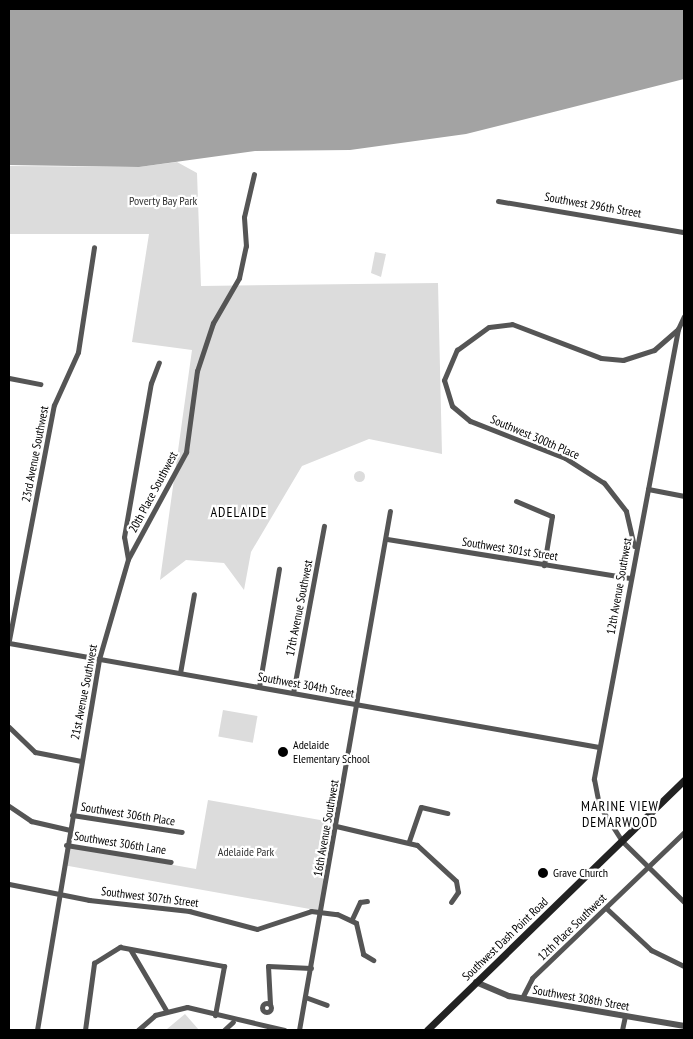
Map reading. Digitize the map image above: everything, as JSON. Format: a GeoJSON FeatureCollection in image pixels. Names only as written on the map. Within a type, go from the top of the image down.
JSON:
{"type":"FeatureCollection","features":[{"type":"Feature","properties":{"kind":"main road","name":"Southwest Dash Point Road"},"geometry":{"type":"LineString","coordinates":[[427,1030],[684,780]]}},
{"type":"Feature","properties":{"kind":"street","name":"20th Place Southwest"},"geometry":{"type":"LineString","coordinates":[[128,558],[186,452],[197,371],[213,323],[239,278],[246,246],[244,217],[254,174]]}},
{"type":"Feature","properties":{"kind":"street","name":"Southwest 296th Street"},"geometry":{"type":"LineString","coordinates":[[498,201],[684,232]]}},
{"type":"Feature","properties":{"kind":"street","name":"23rd Avenue Southwest"},"geometry":{"type":"LineString","coordinates":[[9,640],[54,405],[78,352],[94,246]]}},
{"type":"Feature","properties":{"kind":"street"},"geometry":{"type":"LineString","coordinates":[[678,329],[684,316]]}},
{"type":"Feature","properties":{"kind":"street","name":"Southwest 300th Place"},"geometry":{"type":"LineString","coordinates":[[633,561],[630,523],[612,491],[565,458],[458,413],[444,388],[450,360],[473,336],[498,324],[512,324],[601,358],[623,360],[654,350],[678,329]]}},
{"type":"Feature","properties":{"kind":"street","name":"12th Avenue Southwest"},"geometry":{"type":"LineString","coordinates":[[678,329],[633,561],[594,779],[597,801],[622,841],[684,902]]}},
{"type":"Feature","properties":{"kind":"street","name":"21st Avenue Southwest"},"geometry":{"type":"LineString","coordinates":[[37,1030],[57,893],[99,659],[128,558],[124,532],[151,383],[159,362]]}},
{"type":"Feature","properties":{"kind":"street"},"geometry":{"type":"LineString","coordinates":[[9,378],[40,384]]}},
{"type":"Feature","properties":{"kind":"street"},"geometry":{"type":"LineString","coordinates":[[648,489],[684,496]]}},
{"type":"Feature","properties":{"kind":"street"},"geometry":{"type":"LineString","coordinates":[[516,501],[552,516],[544,565]]}},
{"type":"Feature","properties":{"kind":"street","name":"16th Avenue Southwest"},"geometry":{"type":"LineString","coordinates":[[299,1030],[358,705],[390,511]]}},
{"type":"Feature","properties":{"kind":"street","name":"17th Avenue Southwest"},"geometry":{"type":"LineString","coordinates":[[293,693],[324,526]]}},
{"type":"Feature","properties":{"kind":"street","name":"Southwest 301st Street"},"geometry":{"type":"LineString","coordinates":[[386,538],[630,578]]}},
{"type":"Feature","properties":{"kind":"street"},"geometry":{"type":"LineString","coordinates":[[259,687],[279,569]]}},
{"type":"Feature","properties":{"kind":"street"},"geometry":{"type":"LineString","coordinates":[[180,674],[194,594]]}},
{"type":"Feature","properties":{"kind":"street","name":"Southwest 304th Street"},"geometry":{"type":"LineString","coordinates":[[9,644],[599,747]]}},
{"type":"Feature","properties":{"kind":"street"},"geometry":{"type":"LineString","coordinates":[[9,728],[35,752],[81,762]]}},
{"type":"Feature","properties":{"kind":"street"},"geometry":{"type":"LineString","coordinates":[[9,806],[31,821],[69,830]]}},
{"type":"Feature","properties":{"kind":"street"},"geometry":{"type":"LineString","coordinates":[[409,840],[418,810],[431,806],[447,813]]}},
{"type":"Feature","properties":{"kind":"street","name":"Southwest 306th Place"},"geometry":{"type":"LineString","coordinates":[[72,816],[182,832]]}},
{"type":"Feature","properties":{"kind":"street"},"geometry":{"type":"LineString","coordinates":[[336,826],[409,840],[454,877],[458,890],[451,902]]}},
{"type":"Feature","properties":{"kind":"street","name":"12th Place Southwest"},"geometry":{"type":"LineString","coordinates":[[522,998],[532,978],[684,832]]}},
{"type":"Feature","properties":{"kind":"street","name":"Southwest 306th Lane"},"geometry":{"type":"LineString","coordinates":[[66,845],[171,862]]}},
{"type":"Feature","properties":{"kind":"street","name":"Southwest 307th Street"},"geometry":{"type":"LineString","coordinates":[[9,884],[57,893],[189,911],[257,929],[321,911]]}},
{"type":"Feature","properties":{"kind":"street"},"geometry":{"type":"LineString","coordinates":[[352,919],[360,902],[368,901]]}},
{"type":"Feature","properties":{"kind":"street"},"geometry":{"type":"LineString","coordinates":[[606,908],[651,950],[684,966]]}},
{"type":"Feature","properties":{"kind":"street"},"geometry":{"type":"LineString","coordinates":[[321,911],[352,919],[361,932],[364,954],[373,960]]}},
{"type":"Feature","properties":{"kind":"street"},"geometry":{"type":"LineString","coordinates":[[84,1030],[94,963],[120,947],[224,966],[215,1015]]}},
{"type":"Feature","properties":{"kind":"street"},"geometry":{"type":"LineString","coordinates":[[130,949],[166,1010]]}},
{"type":"Feature","properties":{"kind":"street"},"geometry":{"type":"LineString","coordinates":[[270,1004],[268,966],[311,968]]}},
{"type":"Feature","properties":{"kind":"street","name":"Southwest 308th Street"},"geometry":{"type":"LineString","coordinates":[[476,982],[522,998],[684,1026]]}},
{"type":"Feature","properties":{"kind":"street"},"geometry":{"type":"LineString","coordinates":[[305,997],[327,1005]]}},
{"type":"Feature","properties":{"kind":"street"},"geometry":{"type":"LineString","coordinates":[[138,1030],[166,1010],[187,1007],[233,1022],[284,1030]]}},
{"type":"Feature","properties":{"kind":"street"},"geometry":{"type":"LineString","coordinates":[[622,1030],[625,1016]]}},
{"type":"Feature","properties":{"kind":"street"},"geometry":{"type":"LineString","coordinates":[[224,1030],[233,1022]]}},
{"type":"Feature","properties":{"kind":"green space","name":"Poverty Bay Park"},"geometry":{"type":"Polygon","coordinates":[[[177,162],[197,173],[201,286],[438,283],[442,454],[369,439],[302,466],[251,552],[244,590],[224,563],[186,560],[160,580],[192,350],[132,342],[149,234],[9,234],[9,166],[139,167],[177,162]]]}},
{"type":"Feature","properties":{"kind":"green space"},"geometry":{"type":"Polygon","coordinates":[[[375,252],[386,254],[381,277],[371,273],[375,252]]]}},
{"type":"Feature","properties":{"kind":"green space"},"geometry":{"type":"Polygon","coordinates":[[[359,470],[365,476],[359,482],[353,476],[359,470]]]}},
{"type":"Feature","properties":{"kind":"green space"},"geometry":{"type":"Polygon","coordinates":[[[223,710],[257,716],[253,743],[218,737],[223,710]]]}},
{"type":"Feature","properties":{"kind":"green space","name":"Adelaide Park"},"geometry":{"type":"Polygon","coordinates":[[[208,800],[337,823],[321,911],[63,865],[66,846],[196,869],[208,800]]]}},
{"type":"Feature","properties":{"kind":"green space"},"geometry":{"type":"Polygon","coordinates":[[[185,1014],[199,1030],[167,1029],[185,1014]]]}},
{"type":"Feature","properties":{"kind":"shaded area"},"geometry":{"type":"Polygon","coordinates":[[[9,9],[684,9],[684,79],[466,134],[350,150],[255,151],[139,167],[9,165],[9,9]]]}},
{"type":"Feature","properties":{"kind":"place","name":"Adelaide Elementary School"},"geometry":{"type":"Point","coordinates":[283,752]}},
{"type":"Feature","properties":{"kind":"place","name":"Grave Church"},"geometry":{"type":"Point","coordinates":[543,873]}},
{"type":"Feature","properties":{"kind":"district","name":"ADELAIDE"},"geometry":{"type":"Point","coordinates":[239,512]}},
{"type":"Feature","properties":{"kind":"district","name":"MARINE VIEW DEMARWOOD"},"geometry":{"type":"Point","coordinates":[620,814]}}]}
